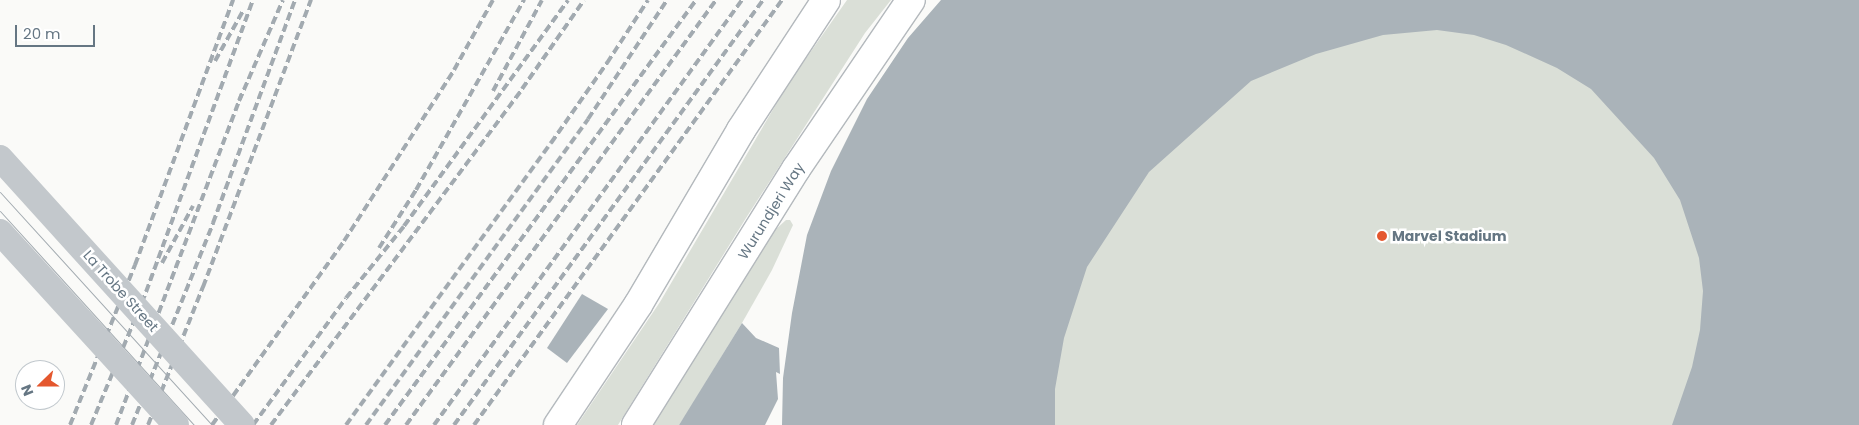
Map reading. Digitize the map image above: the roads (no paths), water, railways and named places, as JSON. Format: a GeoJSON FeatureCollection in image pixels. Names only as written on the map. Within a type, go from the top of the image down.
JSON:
{"type":"FeatureCollection","features":[{"type":"Feature","properties":{"kind":"highway"},"geometry":{"type":"LineString","coordinates":[[558,425],[638,305],[741,130],[826,0]]}},
{"type":"Feature","properties":{"kind":"highway","name":"Wurundjeri Way"},"geometry":{"type":"LineString","coordinates":[[636,425],[796,169],[910,0]]}},
{"type":"Feature","properties":{"kind":"street","name":"La Trobe Street"},"geometry":{"type":"LineString","coordinates":[[0,158],[242,425]]}},
{"type":"Feature","properties":{"kind":"street"},"geometry":{"type":"LineString","coordinates":[[0,232],[176,425]]}},
{"type":"Feature","properties":{"kind":"tram line"},"geometry":{"type":"LineString","coordinates":[[0,192],[212,425]]}},
{"type":"Feature","properties":{"kind":"tram line"},"geometry":{"type":"LineString","coordinates":[[0,211],[194,425]]}},
{"type":"Feature","properties":{"kind":"railway"},"geometry":{"type":"LineString","coordinates":[[70,425],[135,265],[233,0]]}},
{"type":"Feature","properties":{"kind":"railway"},"geometry":{"type":"LineString","coordinates":[[91,425],[146,292],[253,0]]}},
{"type":"Feature","properties":{"kind":"railway"},"geometry":{"type":"LineString","coordinates":[[239,101],[283,0]]}},
{"type":"Feature","properties":{"kind":"railway"},"geometry":{"type":"LineString","coordinates":[[132,425],[213,223],[295,0]]}},
{"type":"Feature","properties":{"kind":"railway"},"geometry":{"type":"LineString","coordinates":[[148,425],[203,287],[311,0]]}},
{"type":"Feature","properties":{"kind":"railway"},"geometry":{"type":"LineString","coordinates":[[212,425],[344,241],[454,70],[493,0]]}},
{"type":"Feature","properties":{"kind":"railway"},"geometry":{"type":"LineString","coordinates":[[379,248],[416,190],[524,0]]}},
{"type":"Feature","properties":{"kind":"railway"},"geometry":{"type":"LineString","coordinates":[[493,91],[542,0]]}},
{"type":"Feature","properties":{"kind":"railway"},"geometry":{"type":"LineString","coordinates":[[253,425],[346,298],[404,226],[568,0]]}},
{"type":"Feature","properties":{"kind":"railway"},"geometry":{"type":"LineString","coordinates":[[271,425],[522,89],[584,0]]}},
{"type":"Feature","properties":{"kind":"railway"},"geometry":{"type":"LineString","coordinates":[[346,425],[551,143],[648,0]]}},
{"type":"Feature","properties":{"kind":"railway"},"geometry":{"type":"LineString","coordinates":[[366,425],[588,119],[667,0]]}},
{"type":"Feature","properties":{"kind":"railway"},"geometry":{"type":"LineString","coordinates":[[385,425],[696,0]]}},
{"type":"Feature","properties":{"kind":"railway"},"geometry":{"type":"LineString","coordinates":[[406,425],[716,0]]}},
{"type":"Feature","properties":{"kind":"railway"},"geometry":{"type":"LineString","coordinates":[[434,425],[742,0]]}},
{"type":"Feature","properties":{"kind":"railway"},"geometry":{"type":"LineString","coordinates":[[454,425],[763,0]]}},
{"type":"Feature","properties":{"kind":"railway"},"geometry":{"type":"LineString","coordinates":[[474,425],[782,0]]}},
{"type":"Feature","properties":{"kind":"railway"},"geometry":{"type":"LineString","coordinates":[[215,61],[243,11]]}},
{"type":"Feature","properties":{"kind":"railway"},"geometry":{"type":"LineString","coordinates":[[116,425],[242,94]]}},
{"type":"Feature","properties":{"kind":"railway"},"geometry":{"type":"LineString","coordinates":[[162,263],[193,206]]}},
{"type":"Feature","properties":{"kind":"place","name":"Marvel Stadium"},"geometry":{"type":"Point","coordinates":[1382,236]}}]}
